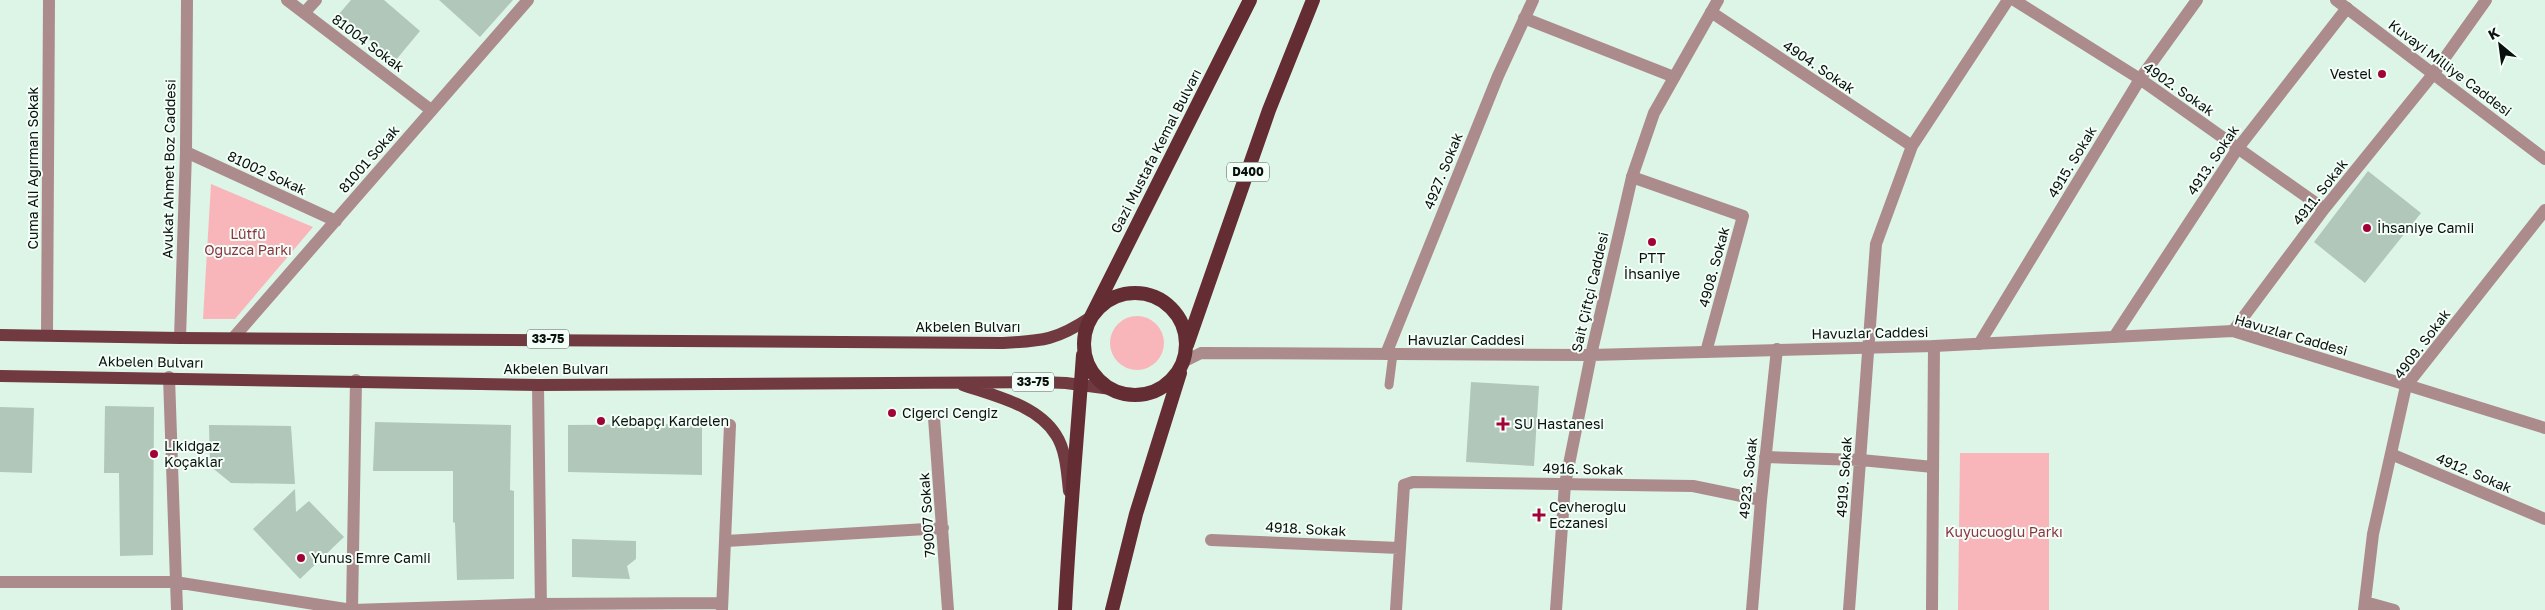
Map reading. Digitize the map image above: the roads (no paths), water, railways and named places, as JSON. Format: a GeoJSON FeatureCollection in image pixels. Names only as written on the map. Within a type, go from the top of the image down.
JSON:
{"type":"FeatureCollection","features":[{"type":"Feature","properties":{"kind":"highway","name":"Gazi Mustafa Kemal Bulvarı"},"geometry":{"type":"LineString","coordinates":[[1091,317],[1250,0]]}},
{"type":"Feature","properties":{"kind":"highway","name":"D400"},"geometry":{"type":"LineString","coordinates":[[1186,345],[1269,110],[1313,0]]}},
{"type":"Feature","properties":{"kind":"highway"},"geometry":{"type":"LineString","coordinates":[[1065,610],[1070,507],[1075,480],[1085,332],[1091,317],[1102,304],[1116,296],[1132,292],[1149,294],[1164,301],[1176,312],[1184,328],[1186,345],[1183,362],[1136,514],[1112,610]]}},
{"type":"Feature","properties":{"kind":"highway"},"geometry":{"type":"LineString","coordinates":[[1084,349],[1088,365],[1098,379],[1111,390],[1128,394],[1145,394],[1161,388],[1174,377],[1183,362]]}},
{"type":"Feature","properties":{"kind":"main road","name":"Akbelen Bulvarı"},"geometry":{"type":"LineString","coordinates":[[0,334],[180,338],[1003,343],[1048,339],[1070,331],[1091,317]]}},
{"type":"Feature","properties":{"kind":"main road","name":"Akbelen Bulvarı"},"geometry":{"type":"LineString","coordinates":[[0,376],[356,380],[538,385],[1040,382],[1081,385],[1111,390]]}},
{"type":"Feature","properties":{"kind":"main road"},"geometry":{"type":"LineString","coordinates":[[954,382],[1034,412],[1056,435],[1066,464],[1070,507]]}},
{"type":"Feature","properties":{"kind":"street","name":"Cuma Ali Ağırman Sokak"},"geometry":{"type":"LineString","coordinates":[[47,336],[49,0]]}},
{"type":"Feature","properties":{"kind":"street","name":"Avukat Ahmet Boz Caddesi"},"geometry":{"type":"LineString","coordinates":[[180,338],[186,152],[187,0]]}},
{"type":"Feature","properties":{"kind":"street","name":"81004 Sokak"},"geometry":{"type":"LineString","coordinates":[[287,0],[431,110]]}},
{"type":"Feature","properties":{"kind":"street"},"geometry":{"type":"LineString","coordinates":[[304,13],[316,0]]}},
{"type":"Feature","properties":{"kind":"street","name":"81001 Sokak"},"geometry":{"type":"LineString","coordinates":[[234,337],[528,0]]}},
{"type":"Feature","properties":{"kind":"street","name":"4927. Sokak"},"geometry":{"type":"LineString","coordinates":[[1390,354],[1498,76],[1532,0]]}},
{"type":"Feature","properties":{"kind":"street","name":"Sait Çiftçi Caddesi"},"geometry":{"type":"LineString","coordinates":[[1556,610],[1565,484],[1591,356],[1632,178],[1654,113],[1718,0]]}},
{"type":"Feature","properties":{"kind":"street","name":"4919. Sokak"},"geometry":{"type":"LineString","coordinates":[[1849,610],[1870,347],[1876,244],[1912,146],[2008,0]]}},
{"type":"Feature","properties":{"kind":"street","name":"4902. Sokak"},"geometry":{"type":"LineString","coordinates":[[2014,0],[2140,79],[2324,209]]}},
{"type":"Feature","properties":{"kind":"street","name":"4915. Sokak"},"geometry":{"type":"LineString","coordinates":[[1980,344],[2140,79],[2197,0]]}},
{"type":"Feature","properties":{"kind":"street","name":"Kuvayi Milliye Caddesi"},"geometry":{"type":"LineString","coordinates":[[2336,0],[2434,73],[2545,160]]}},
{"type":"Feature","properties":{"kind":"street","name":"4911. Sokak"},"geometry":{"type":"LineString","coordinates":[[2232,331],[2324,209],[2434,73],[2486,0]]}},
{"type":"Feature","properties":{"kind":"street","name":"4913. Sokak"},"geometry":{"type":"LineString","coordinates":[[2114,337],[2238,148],[2347,8]]}},
{"type":"Feature","properties":{"kind":"street","name":"4904. Sokak"},"geometry":{"type":"LineString","coordinates":[[1711,12],[1912,146]]}},
{"type":"Feature","properties":{"kind":"street"},"geometry":{"type":"LineString","coordinates":[[1524,18],[1674,77]]}},
{"type":"Feature","properties":{"kind":"street","name":"81002 Sokak"},"geometry":{"type":"LineString","coordinates":[[186,152],[336,221]]}},
{"type":"Feature","properties":{"kind":"street","name":"4908. Sokak"},"geometry":{"type":"LineString","coordinates":[[1632,178],[1743,216],[1706,352]]}},
{"type":"Feature","properties":{"kind":"street","name":"4909. Sokak"},"geometry":{"type":"LineString","coordinates":[[2364,606],[2374,534],[2406,386],[2545,210]]}},
{"type":"Feature","properties":{"kind":"street","name":"Havuzlar Caddesi"},"geometry":{"type":"LineString","coordinates":[[1183,362],[1201,352],[1591,356],[1934,346],[2232,331],[2545,428]]}},
{"type":"Feature","properties":{"kind":"street"},"geometry":{"type":"LineString","coordinates":[[1932,610],[1934,346]]}},
{"type":"Feature","properties":{"kind":"street","name":"4923. Sokak"},"geometry":{"type":"LineString","coordinates":[[1752,610],[1765,457],[1778,350]]}},
{"type":"Feature","properties":{"kind":"street"},"geometry":{"type":"LineString","coordinates":[[169,377],[176,610]]}},
{"type":"Feature","properties":{"kind":"street"},"geometry":{"type":"LineString","coordinates":[[352,610],[356,380]]}},
{"type":"Feature","properties":{"kind":"street"},"geometry":{"type":"LineString","coordinates":[[538,385],[541,607]]}},
{"type":"Feature","properties":{"kind":"street","name":"79007 Sokak"},"geometry":{"type":"LineString","coordinates":[[934,418],[948,610]]}},
{"type":"Feature","properties":{"kind":"street"},"geometry":{"type":"LineString","coordinates":[[0,582],[176,582],[352,610],[722,606],[730,426]]}},
{"type":"Feature","properties":{"kind":"street","name":"4912. Sokak"},"geometry":{"type":"LineString","coordinates":[[2391,454],[2545,520]]}},
{"type":"Feature","properties":{"kind":"street"},"geometry":{"type":"LineString","coordinates":[[1765,457],[1861,460],[1933,467]]}},
{"type":"Feature","properties":{"kind":"street","name":"4916. Sokak"},"geometry":{"type":"LineString","coordinates":[[1399,548],[1404,485],[1412,482],[1693,486],[1761,500]]}},
{"type":"Feature","properties":{"kind":"street"},"geometry":{"type":"LineString","coordinates":[[726,541],[943,528]]}},
{"type":"Feature","properties":{"kind":"street","name":"4918. Sokak"},"geometry":{"type":"LineString","coordinates":[[1211,540],[1399,548]]}},
{"type":"Feature","properties":{"kind":"street"},"geometry":{"type":"LineString","coordinates":[[1396,610],[1399,548]]}},
{"type":"Feature","properties":{"kind":"street"},"geometry":{"type":"LineString","coordinates":[[2364,606],[2394,610]]}},
{"type":"Feature","properties":{"kind":"lane"},"geometry":{"type":"LineString","coordinates":[[1389,385],[1390,354]]}},
{"type":"Feature","properties":{"kind":"place","name":"Vestel"},"geometry":{"type":"Point","coordinates":[2382,74]}},
{"type":"Feature","properties":{"kind":"place","name":"İhsaniye Camii"},"geometry":{"type":"Point","coordinates":[2367,228]}},
{"type":"Feature","properties":{"kind":"place","name":"PTT İhsaniye"},"geometry":{"type":"Point","coordinates":[1652,242]}},
{"type":"Feature","properties":{"kind":"place","name":"Ciğerci Cengiz"},"geometry":{"type":"Point","coordinates":[892,413]}},
{"type":"Feature","properties":{"kind":"place","name":"Kebapçı Kardelen"},"geometry":{"type":"Point","coordinates":[601,421]}},
{"type":"Feature","properties":{"kind":"place","name":"SU Hastanesi"},"geometry":{"type":"Point","coordinates":[1503,424]}},
{"type":"Feature","properties":{"kind":"place","name":"Likidgaz Koçaklar"},"geometry":{"type":"Point","coordinates":[154,454]}},
{"type":"Feature","properties":{"kind":"place","name":"Cevheroğlu Eczanesi"},"geometry":{"type":"Point","coordinates":[1539,515]}},
{"type":"Feature","properties":{"kind":"place","name":"Yunus Emre Camii"},"geometry":{"type":"Point","coordinates":[301,558]}},
{"type":"Feature","properties":{"kind":"park label","name":"Lütfü Oğuzca Parkı"},"geometry":{"type":"Point","coordinates":[248,242]}},
{"type":"Feature","properties":{"kind":"park label","name":"Kuyucuoğlu Parkı"},"geometry":{"type":"Point","coordinates":[2004,532]}}]}
